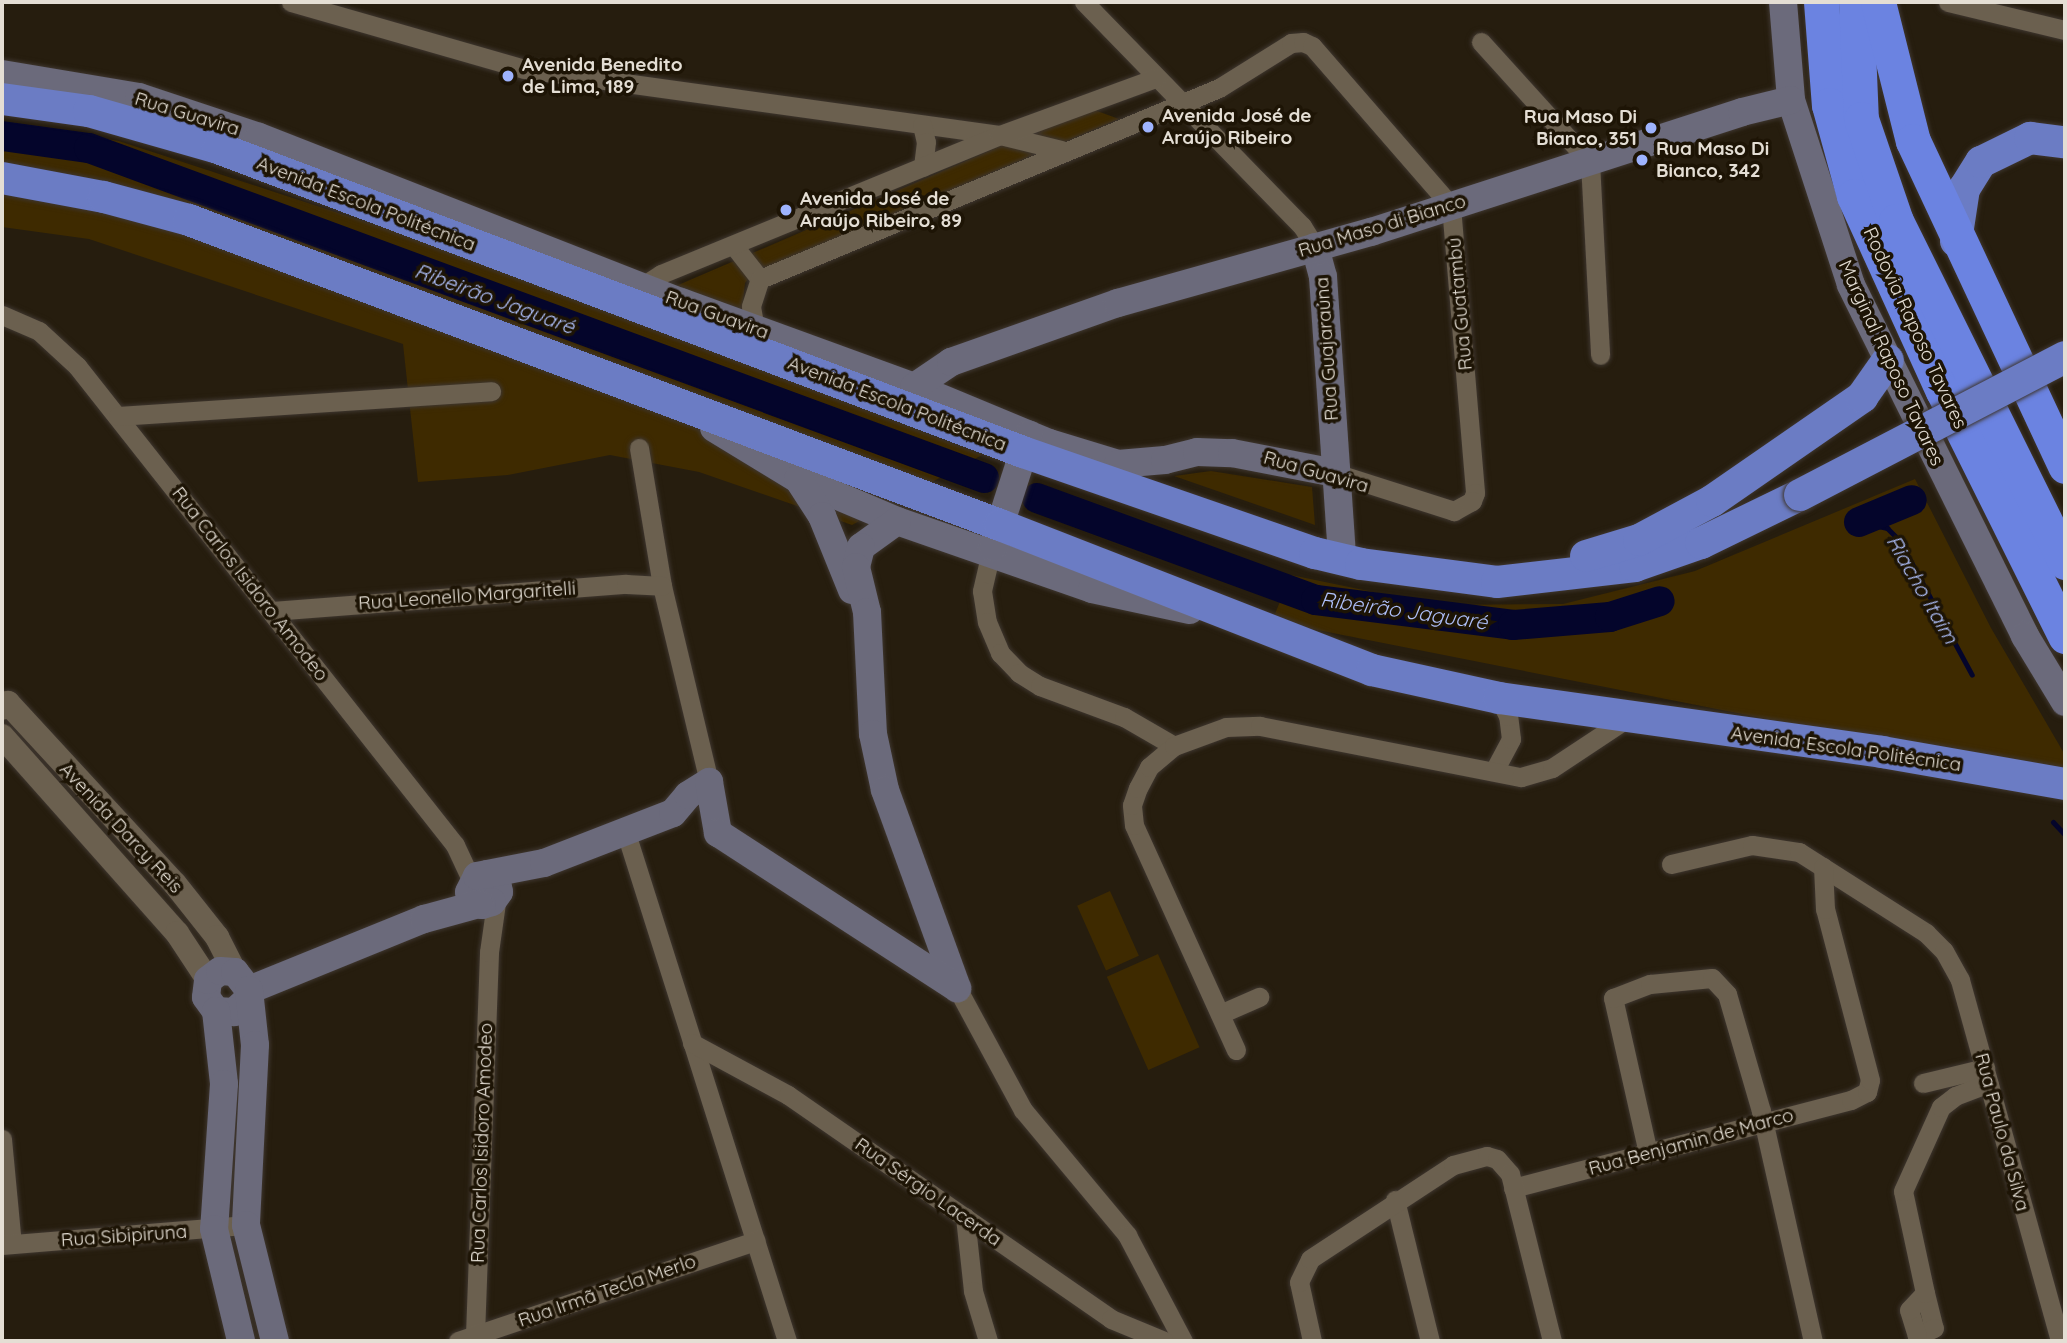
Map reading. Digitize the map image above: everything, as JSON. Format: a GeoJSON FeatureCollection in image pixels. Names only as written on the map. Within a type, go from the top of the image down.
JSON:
{"type":"FeatureCollection","features":[{"type":"Feature","properties":{"kind":"highway","name":"Rodovia Raposo Tavares"},"geometry":{"type":"LineString","coordinates":[[1821,2],[1829,104],[1854,196],[1966,440],[2065,636]]}},
{"type":"Feature","properties":{"kind":"highway","name":"Rodovia Raposo Tavares"},"geometry":{"type":"LineString","coordinates":[[1856,2],[1861,120],[1896,221],[2065,562]]}},
{"type":"Feature","properties":{"kind":"highway"},"geometry":{"type":"LineString","coordinates":[[1878,2],[1913,141],[1956,241],[2065,466]]}},
{"type":"Feature","properties":{"kind":"highway","name":"Avenida Escola Politécnica"},"geometry":{"type":"LineString","coordinates":[[2,99],[89,111],[218,148],[820,364],[1023,454],[1342,559],[1415,574],[1497,582],[1635,566],[1700,543],[1800,495],[2065,357]]}},
{"type":"Feature","properties":{"kind":"highway"},"geometry":{"type":"LineString","coordinates":[[1956,241],[1964,189],[1981,162],[2030,138],[2065,142]]}},
{"type":"Feature","properties":{"kind":"highway","name":"Avenida Escola Politécnica"},"geometry":{"type":"LineString","coordinates":[[2,178],[104,197],[189,220],[666,403],[1002,517],[1237,620],[1372,670],[1499,698],[1626,719],[1882,752],[2065,784]]}},
{"type":"Feature","properties":{"kind":"highway"},"geometry":{"type":"LineString","coordinates":[[1497,582],[1538,564],[1619,548],[1689,516],[1862,397],[1888,360]]}},
{"type":"Feature","properties":{"kind":"main road","name":"Marginal Raposo Tavares"},"geometry":{"type":"LineString","coordinates":[[1783,2],[1791,100],[1846,272],[2025,636],[2065,702]]}},
{"type":"Feature","properties":{"kind":"main road","name":"Rua Guavira"},"geometry":{"type":"LineString","coordinates":[[2,74],[139,97],[190,113],[755,329],[820,364],[914,387],[955,404],[1023,454],[1118,464],[1165,460],[1197,452],[1232,453],[1335,473]]}},
{"type":"Feature","properties":{"kind":"main road","name":"Rua Maso di Bianco"},"geometry":{"type":"LineString","coordinates":[[914,387],[951,362],[1118,303],[1451,206],[1791,100]]}},
{"type":"Feature","properties":{"kind":"main road","name":"Rua Guajaraúna"},"geometry":{"type":"LineString","coordinates":[[1315,247],[1323,277],[1342,559]]}},
{"type":"Feature","properties":{"kind":"main road"},"geometry":{"type":"LineString","coordinates":[[955,404],[955,383],[974,356]]}},
{"type":"Feature","properties":{"kind":"main road","name":"Avenida Escola Politécnica"},"geometry":{"type":"LineString","coordinates":[[666,403],[798,480],[952,542],[1092,589],[1237,620]]}},
{"type":"Feature","properties":{"kind":"main road"},"geometry":{"type":"LineString","coordinates":[[990,556],[1023,454]]}},
{"type":"Feature","properties":{"kind":"main road"},"geometry":{"type":"LineString","coordinates":[[798,480],[822,516],[841,561],[866,640]]}},
{"type":"Feature","properties":{"kind":"main road"},"geometry":{"type":"LineString","coordinates":[[952,542],[980,536],[1002,517]]}},
{"type":"Feature","properties":{"kind":"main road"},"geometry":{"type":"LineString","coordinates":[[897,521],[861,547],[856,566],[867,612],[866,640],[877,762],[957,988]]}},
{"type":"Feature","properties":{"kind":"main road"},"geometry":{"type":"LineString","coordinates":[[216,1011],[234,1012],[244,987],[424,919],[544,863],[673,813],[688,795],[709,782],[719,833]]}},
{"type":"Feature","properties":{"kind":"main road"},"geometry":{"type":"LineString","coordinates":[[673,813],[719,833],[957,988]]}},
{"type":"Feature","properties":{"kind":"main road"},"geometry":{"type":"LineString","coordinates":[[241,1341],[214,1229],[224,1084],[216,1011],[206,997],[208,980],[220,971],[244,987]]}},
{"type":"Feature","properties":{"kind":"main road","name":"Avenida Darcy Reis"},"geometry":{"type":"LineString","coordinates":[[244,987],[255,1045],[246,1225],[275,1341]]}},
{"type":"Feature","properties":{"kind":"street"},"geometry":{"type":"LineString","coordinates":[[291,2],[524,69],[1000,135],[1061,150]]}},
{"type":"Feature","properties":{"kind":"street","name":"Rua Guajaraúna"},"geometry":{"type":"LineString","coordinates":[[1084,2],[1302,226],[1315,247]]}},
{"type":"Feature","properties":{"kind":"street"},"geometry":{"type":"LineString","coordinates":[[1948,2],[2065,30]]}},
{"type":"Feature","properties":{"kind":"street"},"geometry":{"type":"LineString","coordinates":[[755,329],[751,306],[760,279],[1061,150],[1219,88],[1291,43],[1303,42],[1312,46],[1451,206]]}},
{"type":"Feature","properties":{"kind":"street"},"geometry":{"type":"LineString","coordinates":[[1481,42],[1590,162],[1600,355]]}},
{"type":"Feature","properties":{"kind":"street"},"geometry":{"type":"LineString","coordinates":[[640,287],[1000,135],[1156,78]]}},
{"type":"Feature","properties":{"kind":"street"},"geometry":{"type":"LineString","coordinates":[[922,125],[923,167]]}},
{"type":"Feature","properties":{"kind":"street","name":"Rua Guatambú"},"geometry":{"type":"LineString","coordinates":[[1438,509],[1461,510],[1475,493],[1451,206]]}},
{"type":"Feature","properties":{"kind":"street"},"geometry":{"type":"LineString","coordinates":[[734,246],[760,279]]}},
{"type":"Feature","properties":{"kind":"street","name":"Rua Carlos Isidoro Amodeo"},"geometry":{"type":"LineString","coordinates":[[2,315],[39,331],[77,366],[455,845],[484,891],[489,952],[466,1338]]}},
{"type":"Feature","properties":{"kind":"street"},"geometry":{"type":"LineString","coordinates":[[117,416],[491,391]]}},
{"type":"Feature","properties":{"kind":"street"},"geometry":{"type":"LineString","coordinates":[[639,448],[662,586],[709,782]]}},
{"type":"Feature","properties":{"kind":"street","name":"Rua Guavira"},"geometry":{"type":"LineString","coordinates":[[1335,473],[1438,509]]}},
{"type":"Feature","properties":{"kind":"street"},"geometry":{"type":"LineString","coordinates":[[990,556],[982,591],[986,622],[1000,653],[1019,673],[1040,687],[1124,717],[1174,746]]}},
{"type":"Feature","properties":{"kind":"street","name":"Rua Leonello Margaritelli"},"geometry":{"type":"LineString","coordinates":[[272,611],[626,584],[662,586]]}},
{"type":"Feature","properties":{"kind":"street"},"geometry":{"type":"LineString","coordinates":[[1494,771],[1511,739],[1508,716],[1499,698]]}},
{"type":"Feature","properties":{"kind":"street","name":"Avenida Darcy Reis"},"geometry":{"type":"LineString","coordinates":[[4,700],[175,884],[217,937],[244,987]]}},
{"type":"Feature","properties":{"kind":"street"},"geometry":{"type":"LineString","coordinates":[[1236,1050],[1134,825],[1132,805],[1138,788],[1149,768],[1174,746],[1226,727],[1260,726],[1521,777],[1544,771],[1626,719]]}},
{"type":"Feature","properties":{"kind":"street","name":"Avenida Darcy Reis"},"geometry":{"type":"LineString","coordinates":[[2,736],[39,782],[177,933],[208,980]]}},
{"type":"Feature","properties":{"kind":"street"},"geometry":{"type":"LineString","coordinates":[[39,782],[54,775],[74,778]]}},
{"type":"Feature","properties":{"kind":"street"},"geometry":{"type":"LineString","coordinates":[[625,830],[787,1341]]}},
{"type":"Feature","properties":{"kind":"street","name":"Rua Paulo da Silva"},"geometry":{"type":"LineString","coordinates":[[1671,864],[1769,845],[1799,852],[1926,933],[1956,971],[2060,1341]]}},
{"type":"Feature","properties":{"kind":"street","name":"Rua Benjamin de Marco"},"geometry":{"type":"LineString","coordinates":[[1513,1188],[1851,1100],[1867,1091],[1870,1080],[1825,909],[1823,867]]}},
{"type":"Feature","properties":{"kind":"street"},"geometry":{"type":"LineString","coordinates":[[1648,1153],[1612,1005],[1617,995],[1650,984],[1705,976],[1723,986],[1762,1123],[1814,1341]]}},
{"type":"Feature","properties":{"kind":"street"},"geometry":{"type":"LineString","coordinates":[[957,988],[1023,1110],[1127,1235],[1183,1341]]}},
{"type":"Feature","properties":{"kind":"street"},"geometry":{"type":"LineString","coordinates":[[1220,1014],[1259,997]]}},
{"type":"Feature","properties":{"kind":"street","name":"Rua Sérgio Lacerda"},"geometry":{"type":"LineString","coordinates":[[692,1043],[788,1095],[1111,1319],[1164,1341]]}},
{"type":"Feature","properties":{"kind":"street"},"geometry":{"type":"LineString","coordinates":[[1923,1083],[1987,1076]]}},
{"type":"Feature","properties":{"kind":"street"},"geometry":{"type":"LineString","coordinates":[[1925,1293],[1903,1191],[1941,1107],[1987,1076]]}},
{"type":"Feature","properties":{"kind":"street"},"geometry":{"type":"LineString","coordinates":[[2,1139],[7,1245]]}},
{"type":"Feature","properties":{"kind":"street"},"geometry":{"type":"LineString","coordinates":[[1312,1341],[1299,1282],[1303,1270],[1322,1248],[1395,1200],[1467,1158],[1492,1157],[1504,1165],[1513,1188],[1552,1341]]}},
{"type":"Feature","properties":{"kind":"street"},"geometry":{"type":"LineString","coordinates":[[1395,1200],[1430,1341]]}},
{"type":"Feature","properties":{"kind":"street"},"geometry":{"type":"LineString","coordinates":[[965,1217],[974,1291],[988,1341]]}},
{"type":"Feature","properties":{"kind":"street","name":"Rua Sibipiruna"},"geometry":{"type":"LineString","coordinates":[[7,1245],[246,1225]]}},
{"type":"Feature","properties":{"kind":"street","name":"Rua Irmã Tecla Merlo"},"geometry":{"type":"LineString","coordinates":[[466,1338],[756,1241]]}},
{"type":"Feature","properties":{"kind":"shaded area"},"geometry":{"type":"Polygon","coordinates":[[[1089,108],[1119,119],[753,273],[745,283],[742,311],[676,286],[1089,108]]]}},
{"type":"Feature","properties":{"kind":"shaded area"},"geometry":{"type":"Polygon","coordinates":[[[2,123],[119,141],[451,250],[982,455],[852,525],[699,472],[610,455],[508,475],[418,482],[403,344],[89,239],[2,227],[2,123]]]}},
{"type":"Feature","properties":{"kind":"shaded area"},"geometry":{"type":"Polygon","coordinates":[[[1211,471],[1312,487],[1315,525],[1174,476],[1211,471]]]}},
{"type":"Feature","properties":{"kind":"shaded area"},"geometry":{"type":"Polygon","coordinates":[[[1915,479],[1991,628],[2065,755],[2065,778],[1272,621],[1291,575],[1436,605],[1563,604],[1695,571],[1915,479]]]}},
{"type":"Feature","properties":{"kind":"shaded area"},"geometry":{"type":"Polygon","coordinates":[[[1110,891],[1139,956],[1106,971],[1077,906],[1110,891]]]}},
{"type":"Feature","properties":{"kind":"shaded area"},"geometry":{"type":"Polygon","coordinates":[[[1158,954],[1199,1047],[1148,1070],[1107,977],[1158,954]]]}},
{"type":"Feature","properties":{"kind":"waterway","name":"Ribeirão Jaguaré"},"geometry":{"type":"LineString","coordinates":[[2,136],[89,148],[984,478]]}},
{"type":"Feature","properties":{"kind":"waterway","name":"Ribeirão Jaguaré"},"geometry":{"type":"LineString","coordinates":[[1037,498],[1316,600],[1513,625],[1610,617],[1660,601]]}},
{"type":"Feature","properties":{"kind":"waterway","name":"Ribeirão Jaguaré"},"geometry":{"type":"LineString","coordinates":[[1859,522],[1912,500]]}},
{"type":"Feature","properties":{"kind":"waterway","name":"Riacho Itaim"},"geometry":{"type":"LineString","coordinates":[[1859,522],[1887,528],[1899,540],[1972,675]]}},
{"type":"Feature","properties":{"kind":"waterway","name":"Riacho Itaim"},"geometry":{"type":"LineString","coordinates":[[2053,822],[2065,835]]}},
{"type":"Feature","properties":{"kind":"place","name":"Avenida Benedito de Lima, 189"},"geometry":{"type":"Point","coordinates":[508,76]}},
{"type":"Feature","properties":{"kind":"place","name":"Avenida José de Araújo Ribeiro"},"geometry":{"type":"Point","coordinates":[1148,127]}},
{"type":"Feature","properties":{"kind":"place","name":"Rua Maso Di Bianco, 351"},"geometry":{"type":"Point","coordinates":[1651,128]}},
{"type":"Feature","properties":{"kind":"place","name":"Rua Maso Di Bianco, 342"},"geometry":{"type":"Point","coordinates":[1642,160]}},
{"type":"Feature","properties":{"kind":"place","name":"Avenida José de Araújo Ribeiro, 89"},"geometry":{"type":"Point","coordinates":[786,210]}}]}
